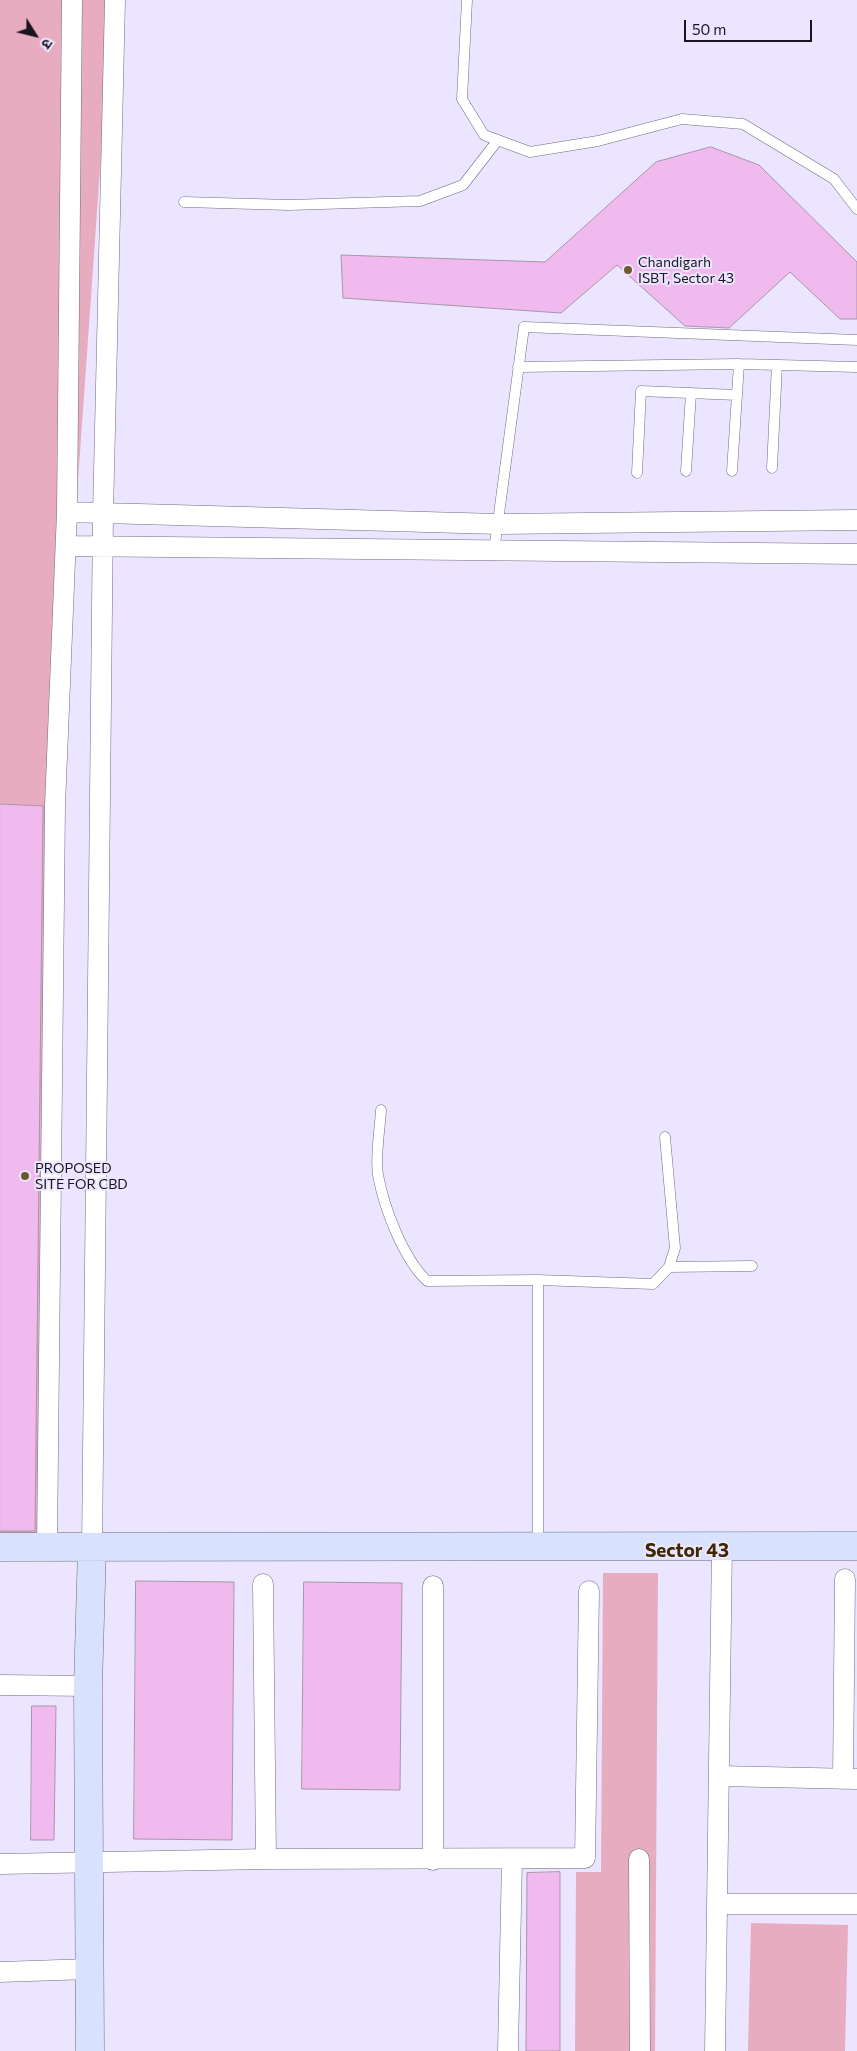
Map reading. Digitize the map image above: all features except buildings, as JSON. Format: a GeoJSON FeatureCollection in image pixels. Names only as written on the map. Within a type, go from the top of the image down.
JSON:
{"type":"FeatureCollection","features":[{"type":"Feature","properties":{"kind":"street"},"geometry":{"type":"LineString","coordinates":[[47,1546],[55,806],[67,512],[72,0]]}},
{"type":"Feature","properties":{"kind":"street"},"geometry":{"type":"LineString","coordinates":[[90,2051],[88,1686],[92,1548],[103,514],[115,0]]}},
{"type":"Feature","properties":{"kind":"street"},"geometry":{"type":"LineString","coordinates":[[67,512],[498,524],[857,520]]}},
{"type":"Feature","properties":{"kind":"street"},"geometry":{"type":"LineString","coordinates":[[66,546],[857,554]]}},
{"type":"Feature","properties":{"kind":"street"},"geometry":{"type":"LineString","coordinates":[[716,2051],[722,1546]]}},
{"type":"Feature","properties":{"kind":"street"},"geometry":{"type":"LineString","coordinates":[[0,1547],[857,1546]]}},
{"type":"Feature","properties":{"kind":"street"},"geometry":{"type":"LineString","coordinates":[[719,1776],[850,1779],[845,1579]]}},
{"type":"Feature","properties":{"kind":"street"},"geometry":{"type":"LineString","coordinates":[[263,1584],[266,1859]]}},
{"type":"Feature","properties":{"kind":"street"},"geometry":{"type":"LineString","coordinates":[[433,1586],[433,1860]]}},
{"type":"Feature","properties":{"kind":"street"},"geometry":{"type":"LineString","coordinates":[[0,1864],[266,1859],[433,1860],[585,1858],[589,1592]]}},
{"type":"Feature","properties":{"kind":"street"},"geometry":{"type":"LineString","coordinates":[[0,1685],[88,1686]]}},
{"type":"Feature","properties":{"kind":"street"},"geometry":{"type":"LineString","coordinates":[[508,2051],[512,1859]]}},
{"type":"Feature","properties":{"kind":"street"},"geometry":{"type":"LineString","coordinates":[[639,1859],[640,2051]]}},
{"type":"Feature","properties":{"kind":"street"},"geometry":{"type":"LineString","coordinates":[[717,1904],[857,1904]]}},
{"type":"Feature","properties":{"kind":"street"},"geometry":{"type":"LineString","coordinates":[[0,1972],[90,1970]]}},
{"type":"Feature","properties":{"kind":"lane"},"geometry":{"type":"LineString","coordinates":[[467,0],[462,98],[484,135],[530,152],[598,141],[682,118],[743,124],[834,180],[857,209]]}},
{"type":"Feature","properties":{"kind":"lane"},"geometry":{"type":"LineString","coordinates":[[184,202],[289,205],[420,201],[464,185],[498,140]]}},
{"type":"Feature","properties":{"kind":"lane"},"geometry":{"type":"LineString","coordinates":[[494,551],[524,327],[857,340]]}},
{"type":"Feature","properties":{"kind":"lane"},"geometry":{"type":"LineString","coordinates":[[518,367],[739,364],[857,367]]}},
{"type":"Feature","properties":{"kind":"lane"},"geometry":{"type":"LineString","coordinates":[[732,471],[739,364]]}},
{"type":"Feature","properties":{"kind":"lane"},"geometry":{"type":"LineString","coordinates":[[772,468],[777,365]]}},
{"type":"Feature","properties":{"kind":"lane"},"geometry":{"type":"LineString","coordinates":[[637,473],[641,391],[737,395]]}},
{"type":"Feature","properties":{"kind":"lane"},"geometry":{"type":"LineString","coordinates":[[686,471],[691,393]]}},
{"type":"Feature","properties":{"kind":"lane"},"geometry":{"type":"LineString","coordinates":[[381,1110],[378,1174],[398,1240],[416,1270],[427,1281],[538,1280],[653,1284],[670,1267],[676,1248],[665,1137]]}},
{"type":"Feature","properties":{"kind":"lane"},"geometry":{"type":"LineString","coordinates":[[670,1267],[752,1266]]}},
{"type":"Feature","properties":{"kind":"lane"},"geometry":{"type":"LineString","coordinates":[[538,1280],[538,1545]]}},
{"type":"Feature","properties":{"kind":"shaded area"},"geometry":{"type":"Polygon","coordinates":[[[0,0],[112,0],[55,806],[47,1546],[0,1547],[0,0]]]}},
{"type":"Feature","properties":{"kind":"shaded area"},"geometry":{"type":"Polygon","coordinates":[[[603,1573],[658,1573],[655,2051],[575,2051],[576,1872],[601,1872],[603,1573]]]}},
{"type":"Feature","properties":{"kind":"shaded area"},"geometry":{"type":"Polygon","coordinates":[[[751,1923],[848,1925],[845,2051],[748,2051],[751,1923]]]}},
{"type":"Feature","properties":{"kind":"place","name":"Chandigarh ISBT, Sector 43"},"geometry":{"type":"Point","coordinates":[628,270]}},
{"type":"Feature","properties":{"kind":"place","name":"PROPOSED SITE FOR CBD"},"geometry":{"type":"Point","coordinates":[25,1176]}},
{"type":"Feature","properties":{"kind":"district","name":"Sector 43"},"geometry":{"type":"Point","coordinates":[687,1551]}}]}
